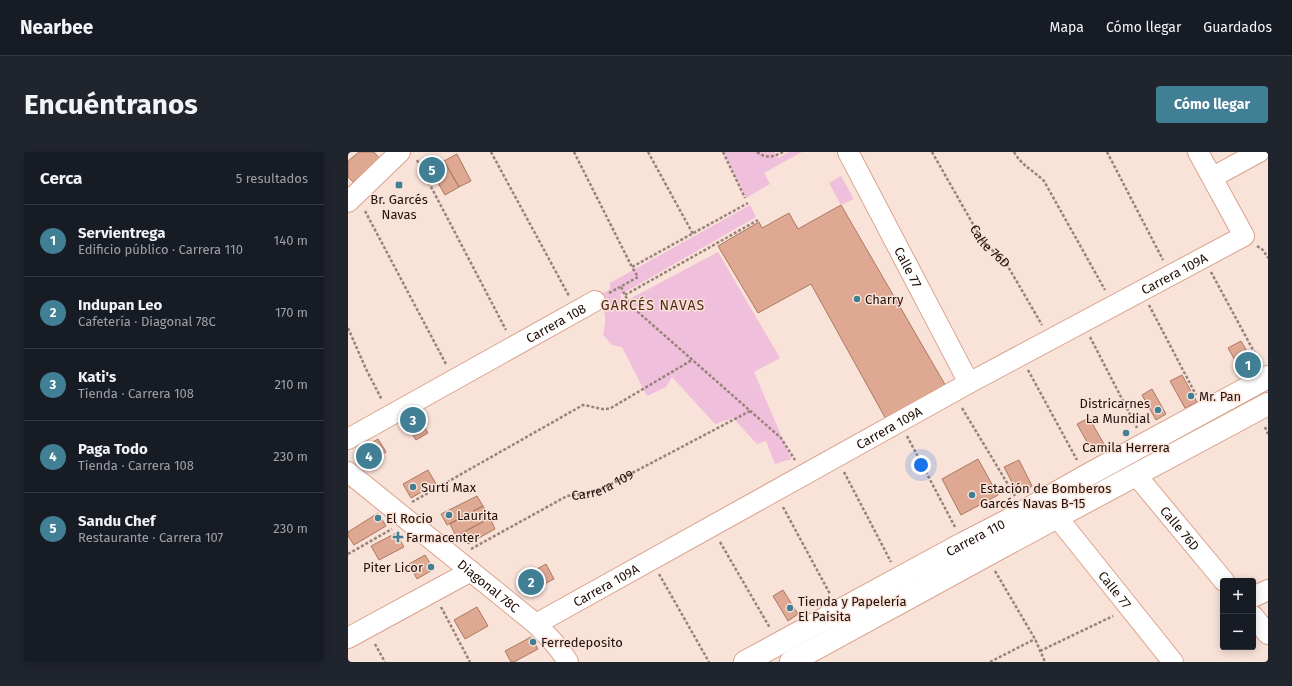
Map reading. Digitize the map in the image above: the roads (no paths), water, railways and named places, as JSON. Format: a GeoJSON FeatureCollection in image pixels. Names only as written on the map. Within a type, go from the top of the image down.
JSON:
{"type":"FeatureCollection","features":[{"type":"Feature","properties":{"kind":"main road","name":"Carrera 110"},"geometry":{"type":"LineString","coordinates":[[791,662],[1014,528],[1086,476],[1264,370]]}},
{"type":"Feature","properties":{"kind":"main road","name":"Carrera 110"},"geometry":{"type":"LineString","coordinates":[[745,662],[964,543],[1057,517],[1268,404]]}},
{"type":"Feature","properties":{"kind":"street","name":"Calle 77"},"geometry":{"type":"LineString","coordinates":[[848,152],[960,388]]}},
{"type":"Feature","properties":{"kind":"street"},"geometry":{"type":"LineString","coordinates":[[1198,152],[1213,178],[1259,152]]}},
{"type":"Feature","properties":{"kind":"street"},"geometry":{"type":"LineString","coordinates":[[352,198],[408,155]]}},
{"type":"Feature","properties":{"kind":"street","name":"Carrera 109A"},"geometry":{"type":"LineString","coordinates":[[536,624],[960,388],[1244,236],[1213,178]]}},
{"type":"Feature","properties":{"kind":"street","name":"Carrera 108"},"geometry":{"type":"LineString","coordinates":[[348,439],[595,301]]}},
{"type":"Feature","properties":{"kind":"street","name":"Diagonal 78C"},"geometry":{"type":"LineString","coordinates":[[348,472],[536,624],[553,640],[562,651],[568,662]]}},
{"type":"Feature","properties":{"kind":"street","name":"Calle 76D"},"geometry":{"type":"LineString","coordinates":[[1136,475],[1222,578]]}},
{"type":"Feature","properties":{"kind":"street","name":"Calle 77"},"geometry":{"type":"LineString","coordinates":[[1057,517],[1173,662]]}},
{"type":"Feature","properties":{"kind":"street"},"geometry":{"type":"LineString","coordinates":[[348,638],[471,571]]}},
{"type":"Feature","properties":{"kind":"street"},"geometry":{"type":"LineString","coordinates":[[1256,596],[1268,590]]}},
{"type":"Feature","properties":{"kind":"street"},"geometry":{"type":"LineString","coordinates":[[1256,620],[1268,634]]}},
{"type":"Feature","properties":{"kind":"place","name":"Sandu Chef"},"geometry":{"type":"Point","coordinates":[432,170]}},
{"type":"Feature","properties":{"kind":"place","name":"Br. Garcés Navas"},"geometry":{"type":"Point","coordinates":[399,185]}},
{"type":"Feature","properties":{"kind":"place","name":"Charry"},"geometry":{"type":"Point","coordinates":[857,299]}},
{"type":"Feature","properties":{"kind":"place","name":"Servientrega"},"geometry":{"type":"Point","coordinates":[1248,365]}},
{"type":"Feature","properties":{"kind":"place","name":"Mr. Pan"},"geometry":{"type":"Point","coordinates":[1191,396]}},
{"type":"Feature","properties":{"kind":"place","name":"Districarnes La Mundial"},"geometry":{"type":"Point","coordinates":[1158,410]}},
{"type":"Feature","properties":{"kind":"place","name":"Kati's"},"geometry":{"type":"Point","coordinates":[413,420]}},
{"type":"Feature","properties":{"kind":"place","name":"Camila Herrera"},"geometry":{"type":"Point","coordinates":[1126,433]}},
{"type":"Feature","properties":{"kind":"place","name":"Paga Todo"},"geometry":{"type":"Point","coordinates":[369,456]}},
{"type":"Feature","properties":{"kind":"place","name":"Surti Max"},"geometry":{"type":"Point","coordinates":[413,487]}},
{"type":"Feature","properties":{"kind":"place","name":"Estación de Bomberos Garcés Navas B-15"},"geometry":{"type":"Point","coordinates":[972,495]}},
{"type":"Feature","properties":{"kind":"place","name":"Laurita"},"geometry":{"type":"Point","coordinates":[449,515]}},
{"type":"Feature","properties":{"kind":"place","name":"El Rocio"},"geometry":{"type":"Point","coordinates":[378,518]}},
{"type":"Feature","properties":{"kind":"place","name":"Farmacenter"},"geometry":{"type":"Point","coordinates":[398,537]}},
{"type":"Feature","properties":{"kind":"place","name":"Piter Licor"},"geometry":{"type":"Point","coordinates":[431,567]}},
{"type":"Feature","properties":{"kind":"place","name":"Indupan Leo"},"geometry":{"type":"Point","coordinates":[531,582]}},
{"type":"Feature","properties":{"kind":"place","name":"Tienda y Papelería El Paisita"},"geometry":{"type":"Point","coordinates":[790,608]}},
{"type":"Feature","properties":{"kind":"place","name":"Ferredeposito"},"geometry":{"type":"Point","coordinates":[533,642]}},
{"type":"Feature","properties":{"kind":"district","name":"GARCÉS NAVAS"},"geometry":{"type":"Point","coordinates":[653,305]}}]}
